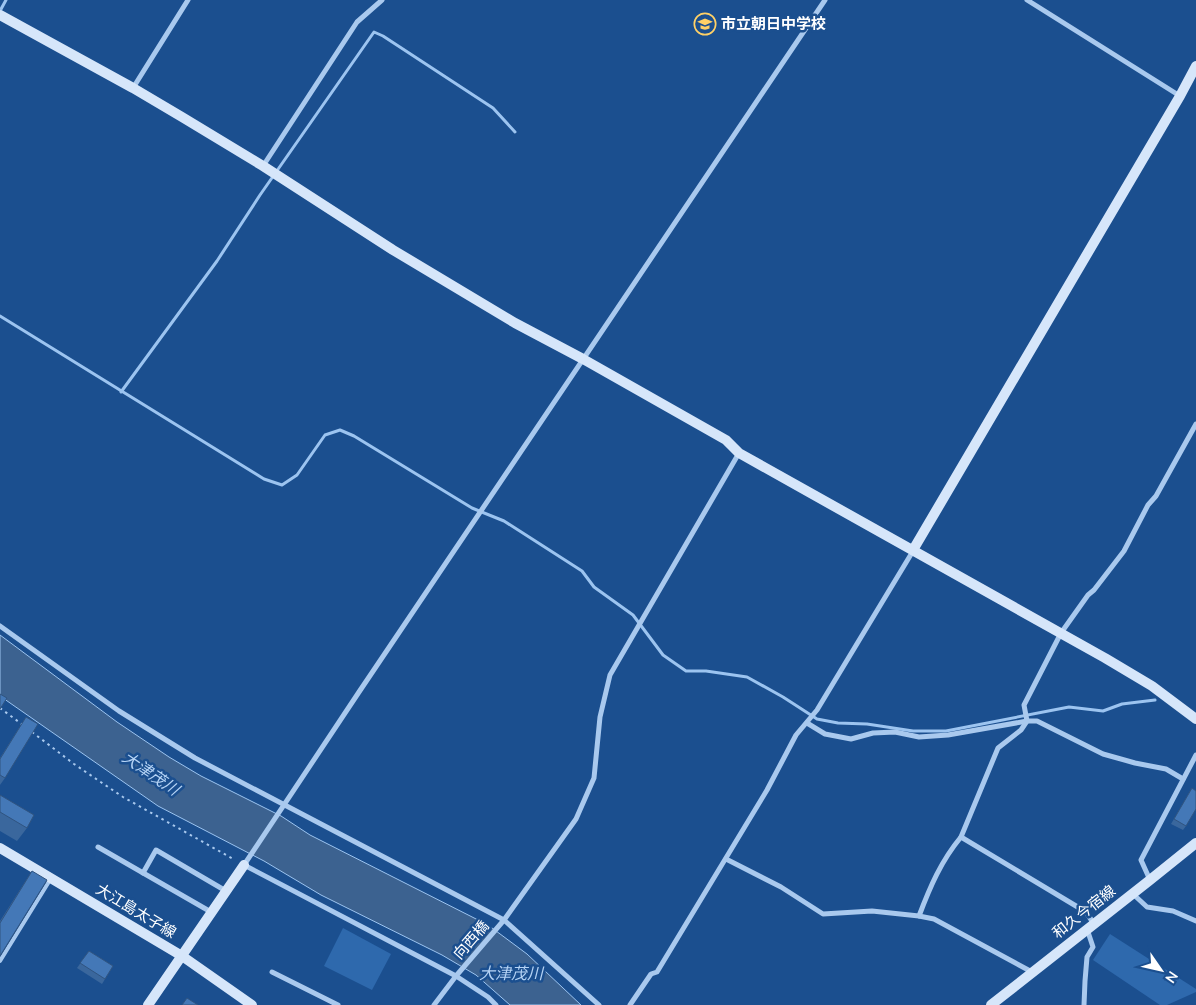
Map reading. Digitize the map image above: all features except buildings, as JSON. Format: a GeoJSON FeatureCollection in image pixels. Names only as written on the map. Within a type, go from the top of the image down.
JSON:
{"type":"FeatureCollection","features":[{"type":"Feature","properties":{"kind":"street"},"geometry":{"type":"LineString","coordinates":[[133,88],[188,0]]}},
{"type":"Feature","properties":{"kind":"street"},"geometry":{"type":"LineString","coordinates":[[262,166],[357,22],[382,0]]}},
{"type":"Feature","properties":{"kind":"street"},"geometry":{"type":"LineString","coordinates":[[148,1005],[825,0]]}},
{"type":"Feature","properties":{"kind":"street"},"geometry":{"type":"LineString","coordinates":[[1027,0],[1180,96]]}},
{"type":"Feature","properties":{"kind":"street"},"geometry":{"type":"LineString","coordinates":[[0,15],[133,88],[262,166],[402,255],[515,322],[726,440],[739,452],[1152,686],[1196,719]]}},
{"type":"Feature","properties":{"kind":"street"},"geometry":{"type":"LineString","coordinates":[[630,1005],[651,974],[657,972],[767,790],[796,735],[817,710],[913,550],[1196,66]]}},
{"type":"Feature","properties":{"kind":"street"},"geometry":{"type":"LineString","coordinates":[[919,916],[929,889],[949,852],[961,837],[998,748],[1020,730],[1027,721],[1024,705],[1061,633],[1088,595],[1124,551],[1148,505],[1156,496],[1196,424]]}},
{"type":"Feature","properties":{"kind":"street","name":"向西橋"},"geometry":{"type":"LineString","coordinates":[[435,1005],[456,976],[504,920],[576,819],[594,778],[600,717],[610,675],[739,452]]}},
{"type":"Feature","properties":{"kind":"street"},"geometry":{"type":"LineString","coordinates":[[0,626],[119,711],[195,758],[504,920],[599,1005]]}},
{"type":"Feature","properties":{"kind":"street"},"geometry":{"type":"LineString","coordinates":[[807,723],[825,734],[851,739],[873,733],[895,732],[919,737],[948,735],[1027,721],[1037,722],[1103,754],[1135,763],[1166,768],[1183,779]]}},
{"type":"Feature","properties":{"kind":"street"},"geometry":{"type":"LineString","coordinates":[[1150,880],[1141,860],[1196,754]]}},
{"type":"Feature","properties":{"kind":"street"},"geometry":{"type":"LineString","coordinates":[[961,837],[1086,912],[1091,926],[1093,947],[1087,957],[1084,1005]]}},
{"type":"Feature","properties":{"kind":"street","name":"和久今宿線"},"geometry":{"type":"LineString","coordinates":[[991,1005],[1196,843]]}},
{"type":"Feature","properties":{"kind":"street"},"geometry":{"type":"LineString","coordinates":[[98,847],[212,912]]}},
{"type":"Feature","properties":{"kind":"street","name":"大江島太子線"},"geometry":{"type":"LineString","coordinates":[[0,848],[182,956],[252,1005]]}},
{"type":"Feature","properties":{"kind":"street"},"geometry":{"type":"LineString","coordinates":[[144,873],[156,850],[226,891]]}},
{"type":"Feature","properties":{"kind":"street"},"geometry":{"type":"LineString","coordinates":[[726,859],[781,887],[823,914],[872,912],[934,919],[1032,972]]}},
{"type":"Feature","properties":{"kind":"street"},"geometry":{"type":"LineString","coordinates":[[244,865],[456,976],[496,1005]]}},
{"type":"Feature","properties":{"kind":"street"},"geometry":{"type":"LineString","coordinates":[[1132,894],[1147,907],[1173,911],[1196,921]]}},
{"type":"Feature","properties":{"kind":"street"},"geometry":{"type":"LineString","coordinates":[[272,972],[338,1005]]}},
{"type":"Feature","properties":{"kind":"lane"},"geometry":{"type":"LineString","coordinates":[[0,961],[51,878]]}},
{"type":"Feature","properties":{"kind":"path"},"geometry":{"type":"LineString","coordinates":[[0,708],[22,724]]}},
{"type":"Feature","properties":{"kind":"path"},"geometry":{"type":"LineString","coordinates":[[30,730],[74,764],[122,796],[244,865]]}},
{"type":"Feature","properties":{"kind":"shaded area"},"geometry":{"type":"Polygon","coordinates":[[[343,928],[391,954],[372,990],[324,966],[343,928]]]}},
{"type":"Feature","properties":{"kind":"shaded area"},"geometry":{"type":"Polygon","coordinates":[[[1110,934],[1196,989],[1196,992],[1167,1005],[1160,1005],[1093,960],[1110,934]]]}},
{"type":"Feature","properties":{"kind":"water","name":"大津茂川"},"geometry":{"type":"Polygon","coordinates":[[[0,635],[117,722],[169,757],[201,776],[281,816],[310,835],[488,925],[527,954],[581,1005],[510,1005],[476,975],[442,955],[321,895],[264,861],[158,806],[0,696],[0,635]]]}},
{"type":"Feature","properties":{"kind":"waterway"},"geometry":{"type":"LineString","coordinates":[[0,11],[6,0]]}},
{"type":"Feature","properties":{"kind":"waterway"},"geometry":{"type":"LineString","coordinates":[[121,392],[217,261],[260,195],[374,32],[493,108],[515,132]]}},
{"type":"Feature","properties":{"kind":"waterway"},"geometry":{"type":"LineString","coordinates":[[0,316],[264,479],[282,485],[297,475],[325,435],[340,430],[354,436],[472,508],[504,521],[582,571],[594,587],[633,615],[663,655],[686,671],[706,671],[747,677],[817,719],[913,731],[946,731],[1069,707],[1103,711],[1122,704],[1155,700]]}},
{"type":"Feature","properties":{"kind":"place","name":"市立朝日中学校"},"geometry":{"type":"Point","coordinates":[705,24]}}]}
